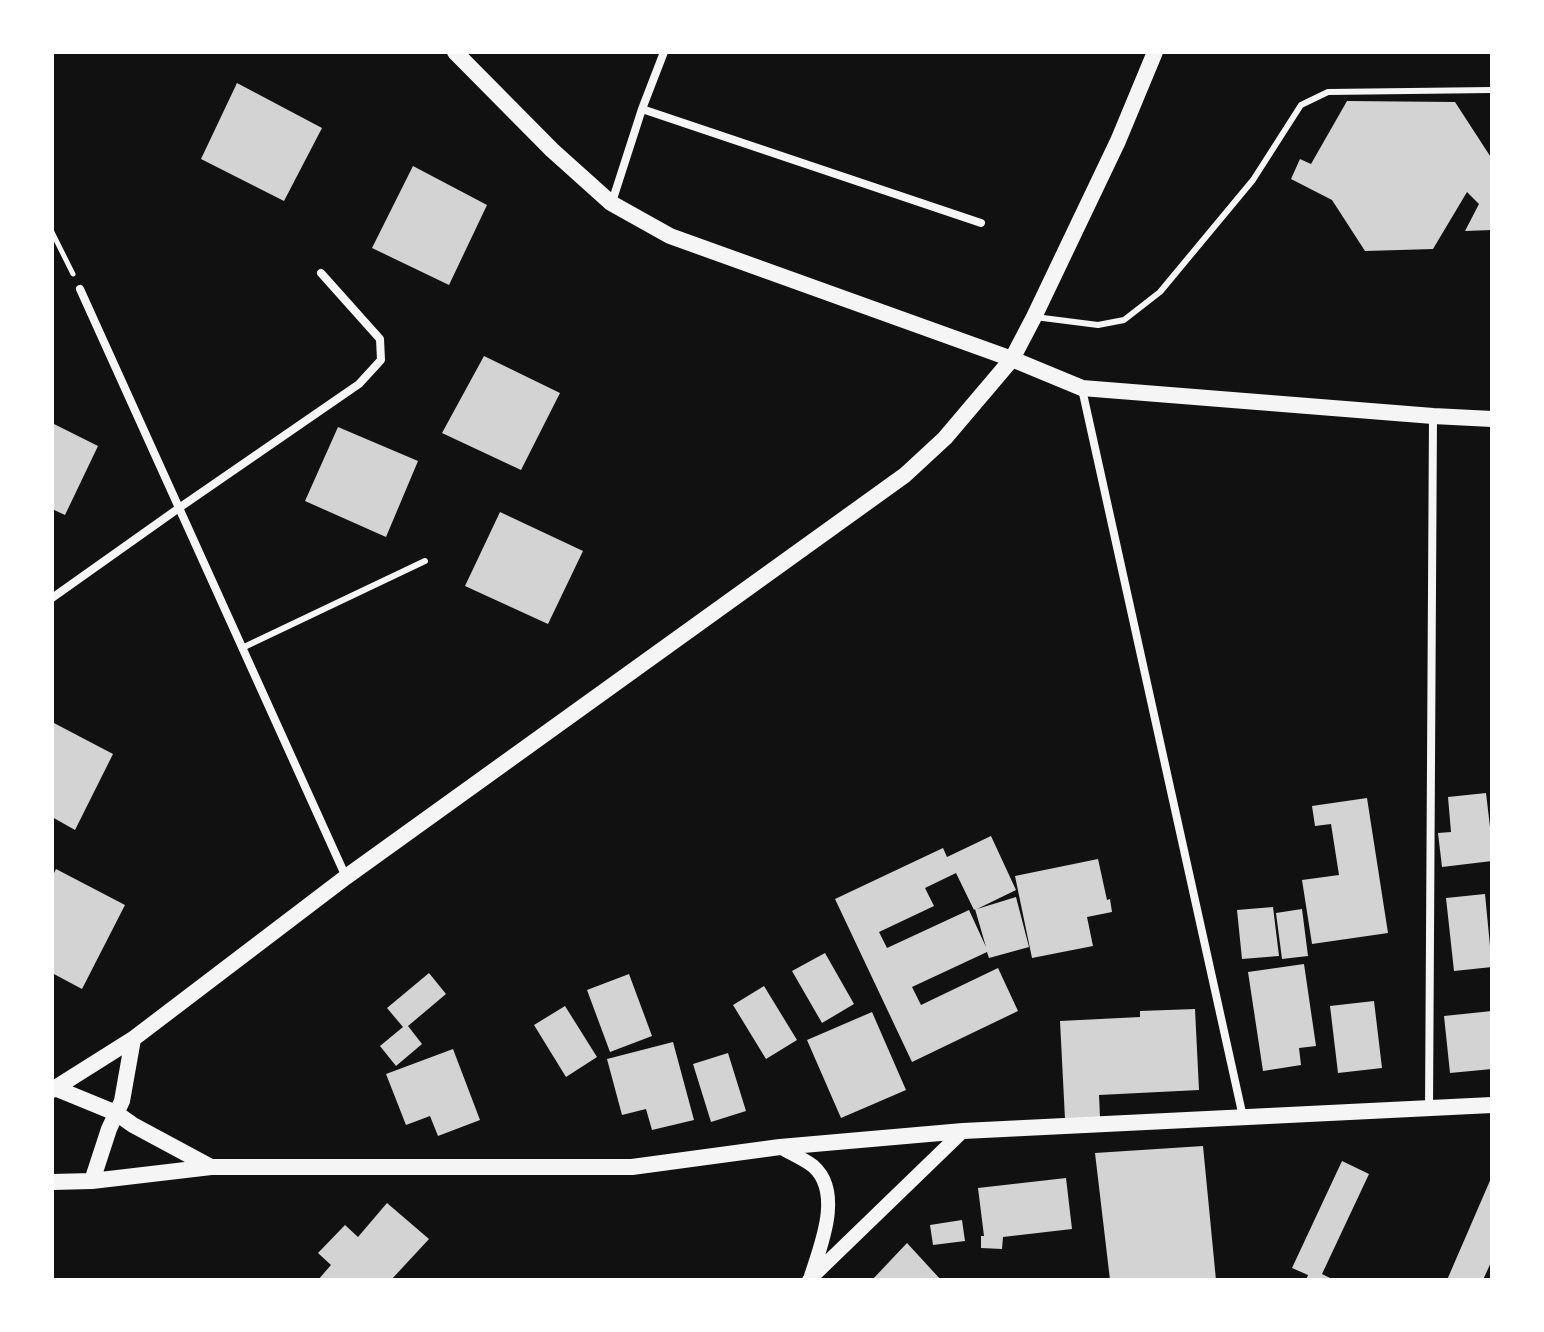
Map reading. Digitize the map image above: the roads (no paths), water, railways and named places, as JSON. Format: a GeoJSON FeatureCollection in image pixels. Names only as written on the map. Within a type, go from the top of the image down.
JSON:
{"type":"FeatureCollection","features":[{"type":"Feature","properties":{"kind":"main road"},"geometry":{"type":"LineString","coordinates":[[455,52],[552,150],[611,203],[670,236],[1012,359],[1082,388],[1492,419]]}},
{"type":"Feature","properties":{"kind":"main road"},"geometry":{"type":"LineString","coordinates":[[54,1089],[133,1039],[346,877],[905,475],[945,438],[1012,359],[1118,141],[1155,52]]}},
{"type":"Feature","properties":{"kind":"main road"},"geometry":{"type":"LineString","coordinates":[[92,1181],[122,1101],[133,1039]]}},
{"type":"Feature","properties":{"kind":"main road"},"geometry":{"type":"LineString","coordinates":[[54,1089],[116,1113],[211,1167]]}},
{"type":"Feature","properties":{"kind":"main road"},"geometry":{"type":"LineString","coordinates":[[52,1182],[92,1181],[211,1167],[632,1167],[780,1147],[963,1131],[1492,1105]]}},
{"type":"Feature","properties":{"kind":"street"},"geometry":{"type":"LineString","coordinates":[[611,203],[664,52]]}},
{"type":"Feature","properties":{"kind":"street"},"geometry":{"type":"LineString","coordinates":[[642,109],[981,223]]}},
{"type":"Feature","properties":{"kind":"street"},"geometry":{"type":"LineString","coordinates":[[52,598],[359,384],[381,360],[380,339],[321,273]]}},
{"type":"Feature","properties":{"kind":"street"},"geometry":{"type":"LineString","coordinates":[[80,289],[346,877]]}},
{"type":"Feature","properties":{"kind":"street"},"geometry":{"type":"LineString","coordinates":[[1082,388],[1243,1117]]}},
{"type":"Feature","properties":{"kind":"street"},"geometry":{"type":"LineString","coordinates":[[1429,1110],[1433,416]]}},
{"type":"Feature","properties":{"kind":"street"},"geometry":{"type":"LineString","coordinates":[[809,1280],[963,1131]]}},
{"type":"Feature","properties":{"kind":"street"},"geometry":{"type":"LineString","coordinates":[[780,1147],[813,1166],[823,1178],[828,1202],[826,1228],[809,1280]]}},
{"type":"Feature","properties":{"kind":"lane"},"geometry":{"type":"LineString","coordinates":[[1034,317],[1098,325],[1124,320],[1160,292],[1253,180],[1301,105],[1328,92],[1492,90]]}},
{"type":"Feature","properties":{"kind":"lane"},"geometry":{"type":"LineString","coordinates":[[242,648],[425,561]]}}]}
